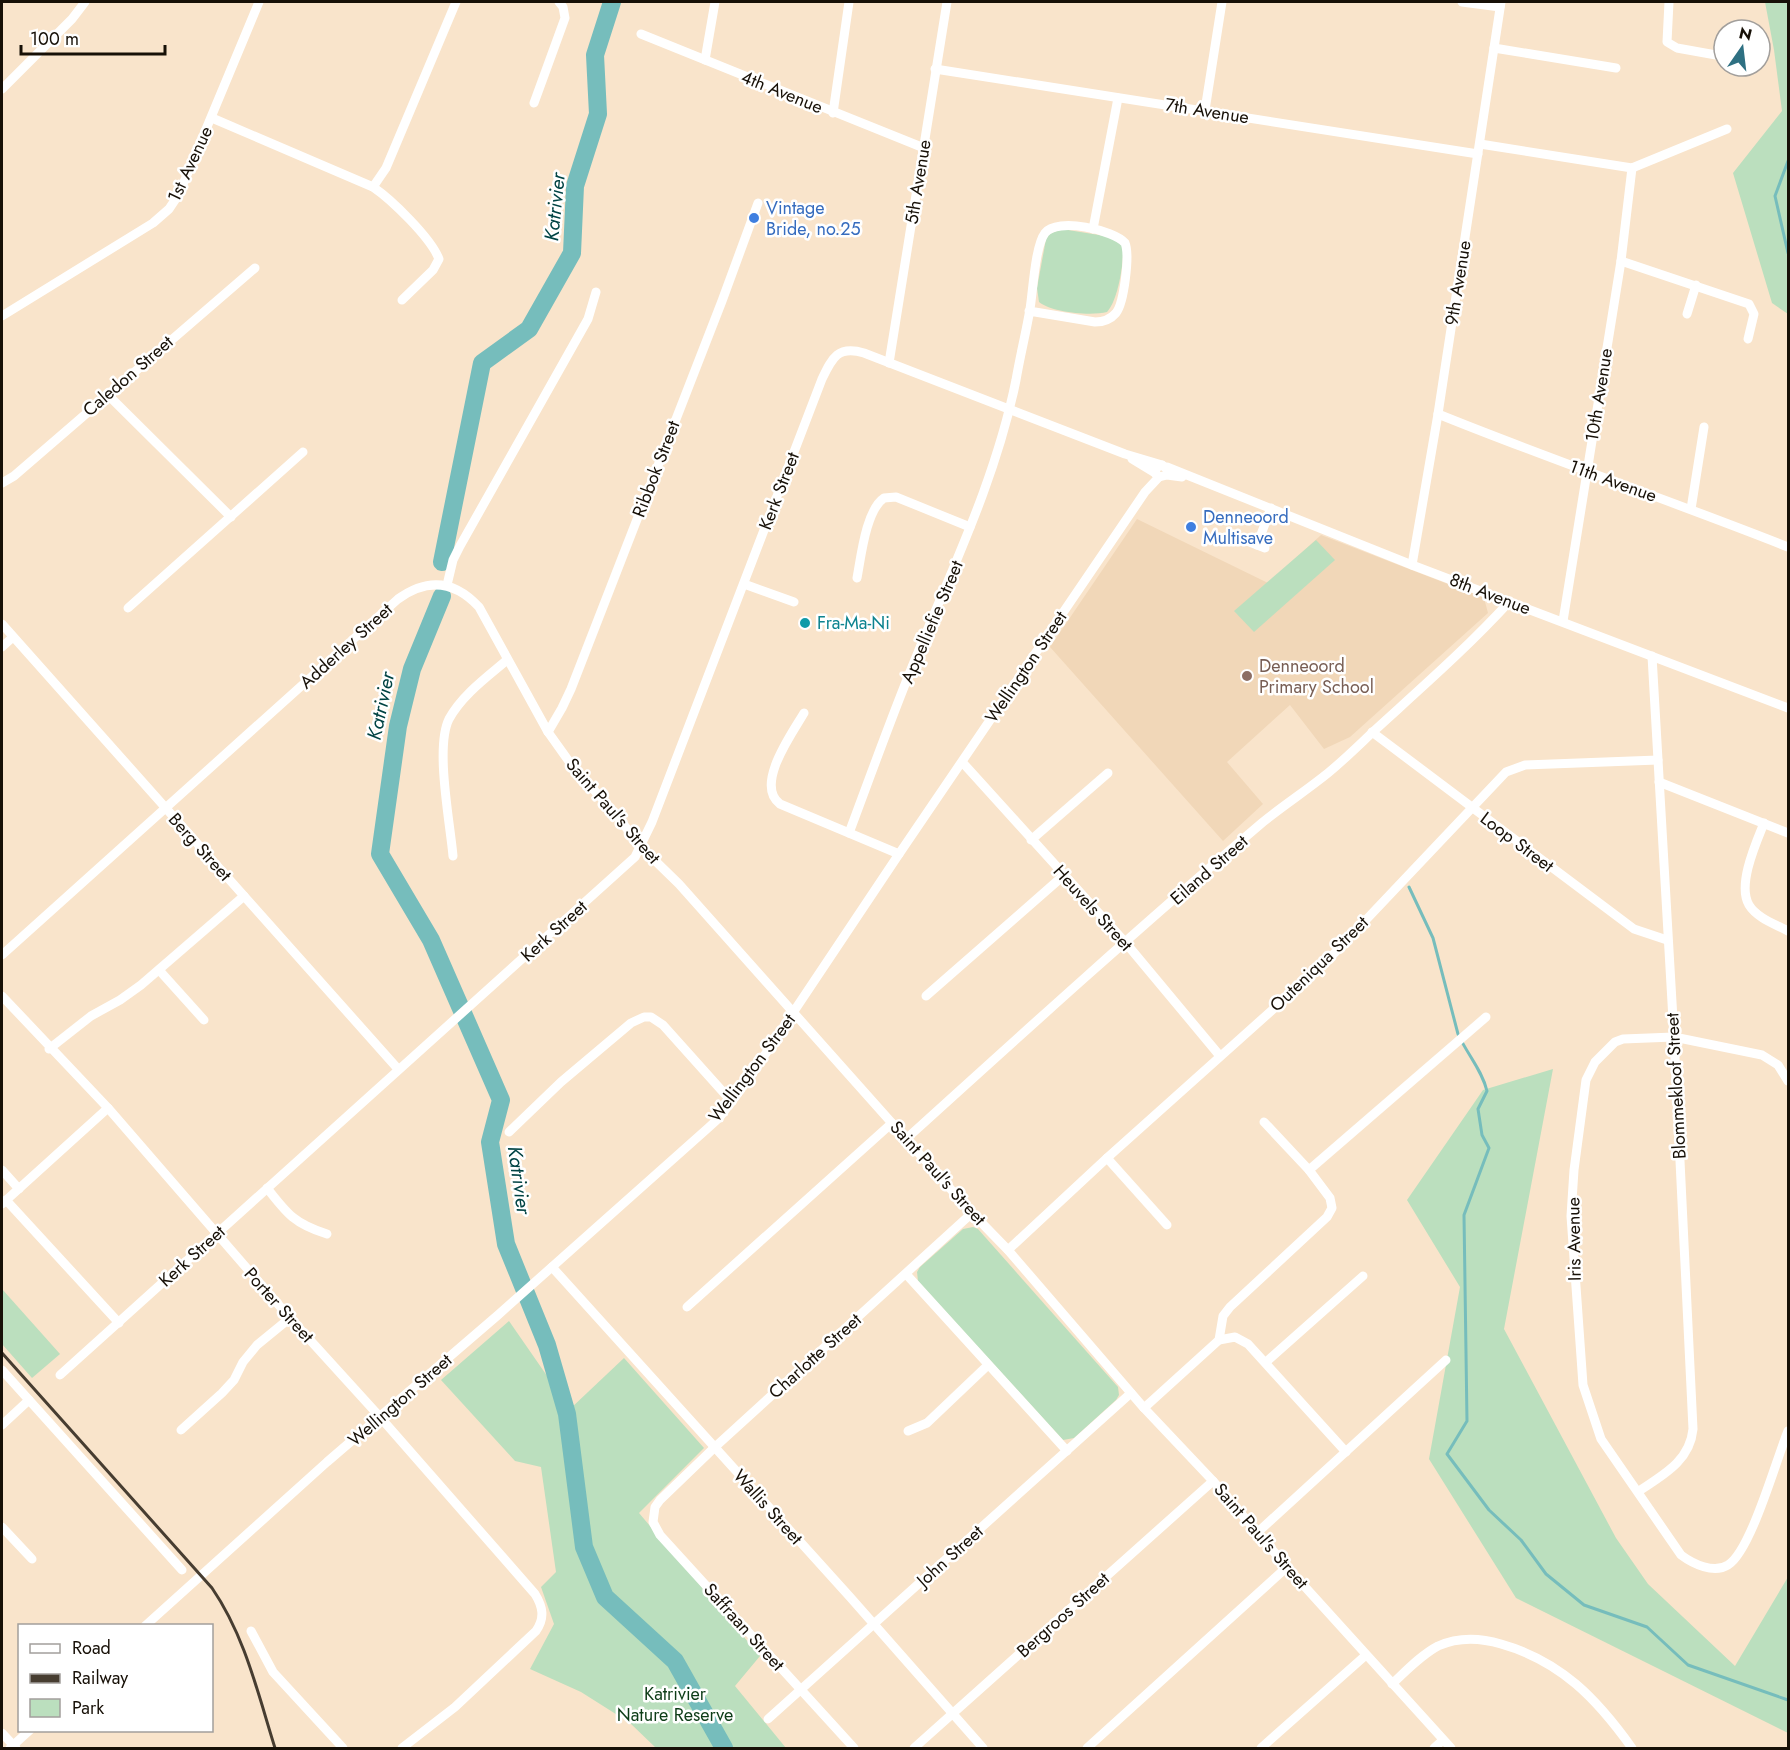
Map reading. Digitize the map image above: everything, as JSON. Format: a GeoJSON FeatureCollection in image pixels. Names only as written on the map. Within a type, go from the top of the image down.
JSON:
{"type":"FeatureCollection","features":[{"type":"Feature","properties":{"kind":"street"},"geometry":{"type":"LineString","coordinates":[[2,89],[72,19],[85,2]]}},
{"type":"Feature","properties":{"kind":"street","name":"1st Avenue"},"geometry":{"type":"LineString","coordinates":[[2,316],[163,215],[179,194],[259,2]]}},
{"type":"Feature","properties":{"kind":"street"},"geometry":{"type":"LineString","coordinates":[[373,187],[386,168],[456,2]]}},
{"type":"Feature","properties":{"kind":"street"},"geometry":{"type":"LineString","coordinates":[[534,103],[565,18],[563,7],[559,2]]}},
{"type":"Feature","properties":{"kind":"street"},"geometry":{"type":"LineString","coordinates":[[705,60],[715,2]]}},
{"type":"Feature","properties":{"kind":"street"},"geometry":{"type":"LineString","coordinates":[[834,113],[849,2]]}},
{"type":"Feature","properties":{"kind":"street","name":"5th Avenue"},"geometry":{"type":"LineString","coordinates":[[889,363],[935,69],[948,2]]}},
{"type":"Feature","properties":{"kind":"street"},"geometry":{"type":"LineString","coordinates":[[1205,110],[1222,2]]}},
{"type":"Feature","properties":{"kind":"street"},"geometry":{"type":"LineString","coordinates":[[1462,2],[1501,4]]}},
{"type":"Feature","properties":{"kind":"street"},"geometry":{"type":"LineString","coordinates":[[1670,2],[1667,42],[1677,48],[1712,54]]}},
{"type":"Feature","properties":{"kind":"street","name":"9th Avenue"},"geometry":{"type":"LineString","coordinates":[[1412,565],[1438,414],[1501,4]]}},
{"type":"Feature","properties":{"kind":"street","name":"4th Avenue"},"geometry":{"type":"LineString","coordinates":[[641,34],[924,148]]}},
{"type":"Feature","properties":{"kind":"street"},"geometry":{"type":"LineString","coordinates":[[1494,48],[1616,68]]}},
{"type":"Feature","properties":{"kind":"street","name":"7th Avenue"},"geometry":{"type":"LineString","coordinates":[[935,69],[1478,154]]}},
{"type":"Feature","properties":{"kind":"street"},"geometry":{"type":"LineString","coordinates":[[1093,229],[1118,98]]}},
{"type":"Feature","properties":{"kind":"street"},"geometry":{"type":"LineString","coordinates":[[212,118],[373,187],[412,223],[431,244],[439,259],[433,270],[402,300]]}},
{"type":"Feature","properties":{"kind":"street"},"geometry":{"type":"LineString","coordinates":[[1480,144],[1632,168],[1727,129]]}},
{"type":"Feature","properties":{"kind":"street","name":"10th Avenue"},"geometry":{"type":"LineString","coordinates":[[1563,621],[1604,357],[1622,261],[1632,168]]}},
{"type":"Feature","properties":{"kind":"street","name":"Ribbok Street"},"geometry":{"type":"LineString","coordinates":[[548,732],[562,708],[579,667],[758,203]]}},
{"type":"Feature","properties":{"kind":"street"},"geometry":{"type":"LineString","coordinates":[[1063,226],[1093,229],[1117,236],[1127,247],[1122,291],[1116,314],[1104,321],[1095,322],[1029,311],[1039,250],[1045,232],[1063,226]]}},
{"type":"Feature","properties":{"kind":"street"},"geometry":{"type":"LineString","coordinates":[[1622,261],[1749,304],[1755,314],[1748,339]]}},
{"type":"Feature","properties":{"kind":"street","name":"Caledon Street"},"geometry":{"type":"LineString","coordinates":[[2,483],[14,476],[255,268]]}},
{"type":"Feature","properties":{"kind":"street"},"geometry":{"type":"LineString","coordinates":[[1687,314],[1696,285]]}},
{"type":"Feature","properties":{"kind":"street"},"geometry":{"type":"LineString","coordinates":[[447,585],[453,560],[460,546],[588,319],[596,292]]}},
{"type":"Feature","properties":{"kind":"street","name":"Appelliefie Street"},"geometry":{"type":"LineString","coordinates":[[849,832],[912,667],[970,527],[1010,409],[1029,311]]}},
{"type":"Feature","properties":{"kind":"street","name":"8th Avenue"},"geometry":{"type":"LineString","coordinates":[[848,350],[858,351],[1010,409],[1162,471],[1193,479],[1271,508],[1412,565],[1788,708]]}},
{"type":"Feature","properties":{"kind":"street","name":"Kerk Street"},"geometry":{"type":"LineString","coordinates":[[60,1375],[630,863],[641,847],[828,366],[836,355],[848,350]]}},
{"type":"Feature","properties":{"kind":"street"},"geometry":{"type":"LineString","coordinates":[[107,394],[231,517]]}},
{"type":"Feature","properties":{"kind":"street","name":"11th Avenue"},"geometry":{"type":"LineString","coordinates":[[1438,414],[1587,473],[1691,509],[1788,547]]}},
{"type":"Feature","properties":{"kind":"street"},"geometry":{"type":"LineString","coordinates":[[1691,509],[1704,427]]}},
{"type":"Feature","properties":{"kind":"street"},"geometry":{"type":"LineString","coordinates":[[128,608],[303,452]]}},
{"type":"Feature","properties":{"kind":"street","name":"Wellington Street"},"geometry":{"type":"LineString","coordinates":[[147,1624],[708,1128],[732,1102],[794,1014],[899,854],[1139,501],[1162,471]]}},
{"type":"Feature","properties":{"kind":"street"},"geometry":{"type":"LineString","coordinates":[[857,578],[867,529],[874,509],[884,498],[896,497],[970,527]]}},
{"type":"Feature","properties":{"kind":"street"},"geometry":{"type":"LineString","coordinates":[[1256,545],[1271,508]]}},
{"type":"Feature","properties":{"kind":"street"},"geometry":{"type":"LineString","coordinates":[[744,584],[794,602]]}},
{"type":"Feature","properties":{"kind":"street","name":"Saint Paul's Street"},"geometry":{"type":"LineString","coordinates":[[447,585],[461,591],[478,607],[548,732],[573,766],[614,812],[641,847],[679,885],[972,1213],[1008,1250],[1144,1408],[1213,1481],[1451,1749]]}},
{"type":"Feature","properties":{"kind":"street","name":"Adderley Street"},"geometry":{"type":"LineString","coordinates":[[2,959],[5,952],[398,599],[415,589],[447,585]]}},
{"type":"Feature","properties":{"kind":"street","name":"Eiland Street"},"geometry":{"type":"LineString","coordinates":[[906,1139],[1023,1031],[1125,942],[1264,822],[1329,772],[1489,623],[1509,601]]}},
{"type":"Feature","properties":{"kind":"street","name":"Berg Street"},"geometry":{"type":"LineString","coordinates":[[2,624],[398,1069]]}},
{"type":"Feature","properties":{"kind":"street"},"geometry":{"type":"LineString","coordinates":[[2,647],[13,637]]}},
{"type":"Feature","properties":{"kind":"street","name":"Blommekloof Street"},"geometry":{"type":"LineString","coordinates":[[1639,1491],[1682,1460],[1692,1434],[1674,1037],[1652,656]]}},
{"type":"Feature","properties":{"kind":"street"},"geometry":{"type":"LineString","coordinates":[[453,856],[443,760],[446,729],[457,706],[507,660]]}},
{"type":"Feature","properties":{"kind":"street"},"geometry":{"type":"LineString","coordinates":[[804,713],[774,769],[772,794],[780,804],[899,854]]}},
{"type":"Feature","properties":{"kind":"street","name":"Loop Street"},"geometry":{"type":"LineString","coordinates":[[1372,732],[1634,929],[1667,940]]}},
{"type":"Feature","properties":{"kind":"street","name":"Outeniqua Street"},"geometry":{"type":"LineString","coordinates":[[1008,1250],[1327,961],[1500,776],[1513,768],[1525,765],[1658,760]]}},
{"type":"Feature","properties":{"kind":"street","name":"Heuvels Street"},"geometry":{"type":"LineString","coordinates":[[963,762],[1063,876],[1125,942],[1220,1056]]}},
{"type":"Feature","properties":{"kind":"street"},"geometry":{"type":"LineString","coordinates":[[1031,840],[1108,773]]}},
{"type":"Feature","properties":{"kind":"street"},"geometry":{"type":"LineString","coordinates":[[1659,782],[1788,833]]}},
{"type":"Feature","properties":{"kind":"street"},"geometry":{"type":"LineString","coordinates":[[1764,823],[1747,869],[1748,903],[1765,919],[1788,931]]}},
{"type":"Feature","properties":{"kind":"street"},"geometry":{"type":"LineString","coordinates":[[926,996],[1063,876]]}},
{"type":"Feature","properties":{"kind":"street"},"geometry":{"type":"LineString","coordinates":[[49,1049],[91,1016],[120,1000],[159,970],[243,896]]}},
{"type":"Feature","properties":{"kind":"street"},"geometry":{"type":"LineString","coordinates":[[159,970],[204,1020]]}},
{"type":"Feature","properties":{"kind":"street","name":"Porter Street"},"geometry":{"type":"LineString","coordinates":[[3,996],[49,1049],[108,1108],[290,1318],[535,1593],[542,1608],[543,1617],[529,1638],[455,1707],[402,1749]]}},
{"type":"Feature","properties":{"kind":"street"},"geometry":{"type":"LineString","coordinates":[[509,1132],[584,1062],[631,1023],[644,1017],[651,1017],[663,1024],[732,1102]]}},
{"type":"Feature","properties":{"kind":"street"},"geometry":{"type":"LineString","coordinates":[[1309,1170],[1486,1017]]}},
{"type":"Feature","properties":{"kind":"street","name":"Iris Avenue"},"geometry":{"type":"LineString","coordinates":[[1788,1081],[1778,1065],[1762,1055],[1674,1037],[1619,1040],[1611,1045],[1591,1068],[1586,1080],[1571,1201],[1576,1315],[1583,1385],[1601,1439],[1681,1555],[1701,1566],[1725,1567],[1736,1558],[1743,1549],[1788,1431]]}},
{"type":"Feature","properties":{"kind":"street"},"geometry":{"type":"LineString","coordinates":[[108,1108],[4,1202],[118,1323]]}},
{"type":"Feature","properties":{"kind":"street"},"geometry":{"type":"LineString","coordinates":[[1219,1340],[1223,1316],[1230,1307],[1330,1212],[1332,1200],[1309,1170],[1264,1122]]}},
{"type":"Feature","properties":{"kind":"street"},"geometry":{"type":"LineString","coordinates":[[687,1307],[892,1123]]}},
{"type":"Feature","properties":{"kind":"street"},"geometry":{"type":"LineString","coordinates":[[1107,1158],[1167,1225]]}},
{"type":"Feature","properties":{"kind":"street"},"geometry":{"type":"LineString","coordinates":[[2,1170],[19,1189]]}},
{"type":"Feature","properties":{"kind":"street"},"geometry":{"type":"LineString","coordinates":[[267,1188],[290,1217],[312,1230],[327,1234]]}},
{"type":"Feature","properties":{"kind":"street","name":"Charlotte Street"},"geometry":{"type":"LineString","coordinates":[[660,1500],[972,1213]]}},
{"type":"Feature","properties":{"kind":"street","name":"Wallis Street"},"geometry":{"type":"LineString","coordinates":[[552,1267],[874,1624],[983,1749]]}},
{"type":"Feature","properties":{"kind":"street"},"geometry":{"type":"LineString","coordinates":[[906,1274],[1067,1451]]}},
{"type":"Feature","properties":{"kind":"street"},"geometry":{"type":"LineString","coordinates":[[1266,1362],[1363,1276]]}},
{"type":"Feature","properties":{"kind":"street"},"geometry":{"type":"LineString","coordinates":[[181,1430],[234,1380],[243,1362],[257,1345],[290,1318]]}},
{"type":"Feature","properties":{"kind":"street"},"geometry":{"type":"LineString","coordinates":[[1144,1408],[1219,1340],[1229,1337],[1241,1339],[1266,1362],[1346,1452]]}},
{"type":"Feature","properties":{"kind":"street"},"geometry":{"type":"LineString","coordinates":[[1258,1532],[1446,1360]]}},
{"type":"Feature","properties":{"kind":"street"},"geometry":{"type":"LineString","coordinates":[[908,1431],[927,1423],[988,1365]]}},
{"type":"Feature","properties":{"kind":"street"},"geometry":{"type":"LineString","coordinates":[[2,1370],[182,1570]]}},
{"type":"Feature","properties":{"kind":"street","name":"John Street"},"geometry":{"type":"LineString","coordinates":[[768,1719],[1131,1393]]}},
{"type":"Feature","properties":{"kind":"street"},"geometry":{"type":"LineString","coordinates":[[2,1425],[29,1400]]}},
{"type":"Feature","properties":{"kind":"street","name":"Bergroos Street"},"geometry":{"type":"LineString","coordinates":[[914,1749],[1213,1481]]}},
{"type":"Feature","properties":{"kind":"street","name":"Saffraan Street"},"geometry":{"type":"LineString","coordinates":[[660,1500],[653,1515],[653,1522],[660,1535],[854,1749]]}},
{"type":"Feature","properties":{"kind":"street"},"geometry":{"type":"LineString","coordinates":[[2,1527],[32,1559]]}},
{"type":"Feature","properties":{"kind":"street"},"geometry":{"type":"LineString","coordinates":[[1087,1749],[1287,1567]]}},
{"type":"Feature","properties":{"kind":"street"},"geometry":{"type":"LineString","coordinates":[[250,1631],[273,1672],[343,1749]]}},
{"type":"Feature","properties":{"kind":"street"},"geometry":{"type":"LineString","coordinates":[[1392,1684],[1426,1653],[1438,1646],[1458,1640],[1486,1640],[1538,1657],[1569,1677],[1599,1707],[1632,1749]]}},
{"type":"Feature","properties":{"kind":"street"},"geometry":{"type":"LineString","coordinates":[[1261,1749],[1366,1655]]}},
{"type":"Feature","properties":{"kind":"street"},"geometry":{"type":"LineString","coordinates":[[2,1733],[13,1748],[29,1732]]}},
{"type":"Feature","properties":{"kind":"street"},"geometry":{"type":"LineString","coordinates":[[1434,1749],[1443,1740]]}},
{"type":"Feature","properties":{"kind":"shaded area","name":"Denneoord Primary School"},"geometry":{"type":"Polygon","coordinates":[[[1137,519],[1268,583],[1321,535],[1484,598],[1488,613],[1350,737],[1324,749],[1290,705],[1227,762],[1263,804],[1223,841],[1050,647],[1137,519]]]}},
{"type":"Feature","properties":{"kind":"green space"},"geometry":{"type":"Polygon","coordinates":[[[1765,2],[1788,2],[1788,314],[1772,303],[1733,173],[1782,111],[1772,39],[1772,18],[1768,18],[1765,2]]]}},
{"type":"Feature","properties":{"kind":"green space"},"geometry":{"type":"Polygon","coordinates":[[[1062,229],[1111,237],[1123,246],[1120,281],[1107,312],[1072,313],[1053,309],[1039,302],[1037,288],[1046,239],[1049,234],[1062,229]]]}},
{"type":"Feature","properties":{"kind":"green space"},"geometry":{"type":"Polygon","coordinates":[[[1316,540],[1335,560],[1254,632],[1234,611],[1316,540]]]}},
{"type":"Feature","properties":{"kind":"green space"},"geometry":{"type":"Polygon","coordinates":[[[1553,1069],[1504,1329],[1616,1538],[1648,1584],[1735,1666],[1788,1577],[1788,1733],[1516,1598],[1429,1459],[1460,1287],[1407,1200],[1483,1090],[1553,1069]]]}},
{"type":"Feature","properties":{"kind":"green space"},"geometry":{"type":"Polygon","coordinates":[[[973,1227],[978,1229],[1118,1387],[1119,1395],[1116,1400],[1074,1438],[1063,1440],[918,1281],[917,1272],[920,1267],[963,1229],[973,1227]]]}},
{"type":"Feature","properties":{"kind":"green space"},"geometry":{"type":"Polygon","coordinates":[[[2,1289],[60,1354],[32,1378],[2,1344],[2,1289]]]}},
{"type":"Feature","properties":{"kind":"green space","name":"Katrivier Nature Reserve"},"geometry":{"type":"Polygon","coordinates":[[[509,1321],[570,1409],[624,1358],[704,1448],[639,1513],[760,1656],[735,1686],[786,1748],[656,1748],[630,1723],[581,1692],[530,1669],[554,1624],[541,1587],[556,1572],[541,1467],[515,1461],[441,1380],[509,1321]]]}},
{"type":"Feature","properties":{"kind":"waterway","name":"Katrivier"},"geometry":{"type":"LineString","coordinates":[[442,562],[482,363],[529,329],[572,253],[575,186],[598,114],[595,55],[612,2]]}},
{"type":"Feature","properties":{"kind":"waterway"},"geometry":{"type":"LineString","coordinates":[[1788,161],[1775,196],[1788,253]]}},
{"type":"Feature","properties":{"kind":"waterway","name":"Katrivier"},"geometry":{"type":"LineString","coordinates":[[442,596],[412,669],[398,726],[380,854],[431,940],[501,1100],[490,1142],[506,1244],[547,1345],[567,1414],[584,1547],[605,1597],[675,1661],[724,1748]]}},
{"type":"Feature","properties":{"kind":"waterway"},"geometry":{"type":"LineString","coordinates":[[1409,887],[1433,938],[1458,1034],[1482,1076],[1487,1091],[1478,1109],[1482,1135],[1489,1148],[1464,1215],[1467,1421],[1447,1454],[1489,1510],[1521,1540],[1546,1574],[1584,1605],[1647,1627],[1688,1665],[1788,1700]]}},
{"type":"Feature","properties":{"kind":"railway"},"geometry":{"type":"LineString","coordinates":[[2,1353],[212,1588],[242,1645],[275,1748]]}},
{"type":"Feature","properties":{"kind":"place","name":"Vintage Bride, no.25"},"geometry":{"type":"Point","coordinates":[754,218]}},
{"type":"Feature","properties":{"kind":"place","name":"Denneoord Multisave"},"geometry":{"type":"Point","coordinates":[1191,527]}},
{"type":"Feature","properties":{"kind":"place","name":"Fra-Ma-Ni"},"geometry":{"type":"Point","coordinates":[805,623]}},
{"type":"Feature","properties":{"kind":"place","name":"Denneoord Primary School"},"geometry":{"type":"Point","coordinates":[1247,676]}}]}
